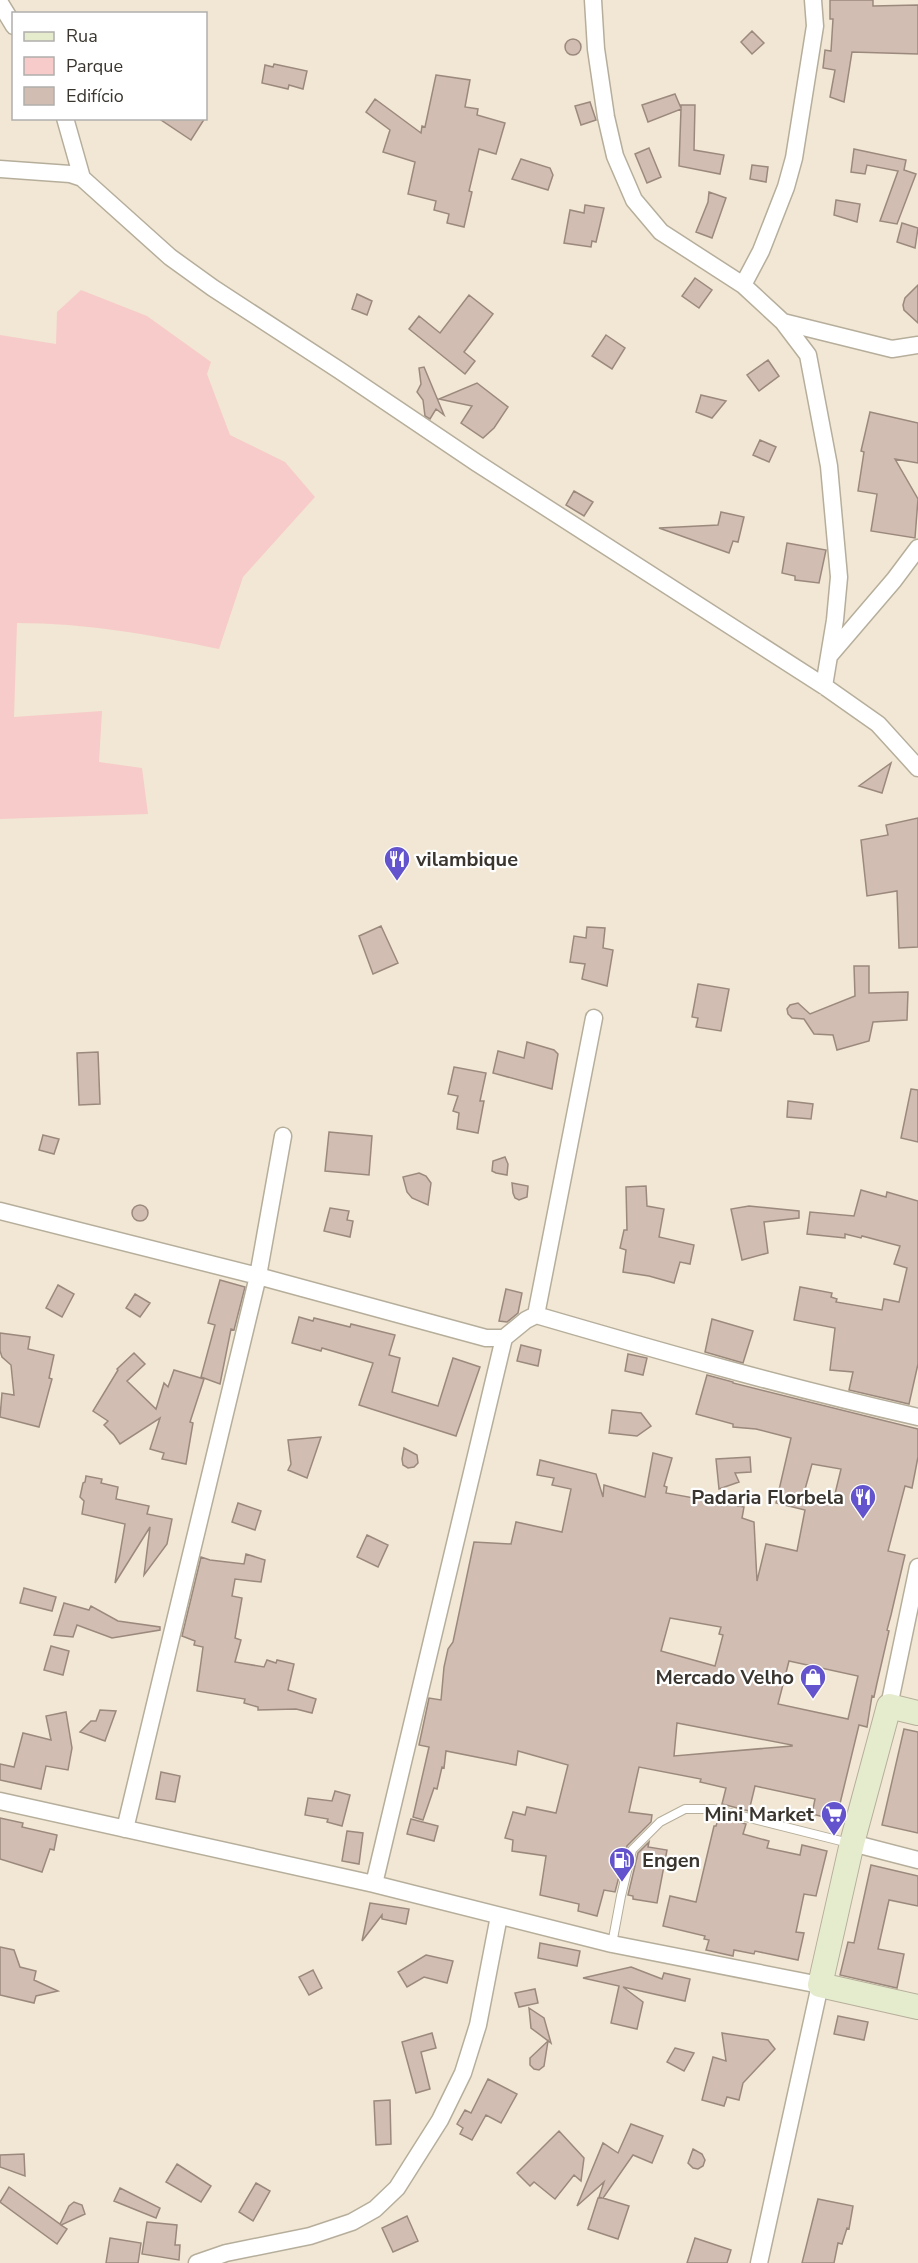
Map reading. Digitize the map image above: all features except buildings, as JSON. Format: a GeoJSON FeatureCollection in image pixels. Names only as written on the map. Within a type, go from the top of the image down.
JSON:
{"type":"FeatureCollection","features":[{"type":"Feature","properties":{"kind":"main road"},"geometry":{"type":"LineString","coordinates":[[918,1713],[889,1706],[852,1843],[820,1985],[918,2007]]}},
{"type":"Feature","properties":{"kind":"street"},"geometry":{"type":"LineString","coordinates":[[593,0],[596,50],[606,117],[615,156],[634,200],[661,232],[743,285],[783,322],[808,355],[829,466],[839,577],[836,620],[824,686]]}},
{"type":"Feature","properties":{"kind":"street"},"geometry":{"type":"LineString","coordinates":[[743,285],[761,251],[786,187],[794,158],[815,26],[813,0]]}},
{"type":"Feature","properties":{"kind":"street"},"geometry":{"type":"LineString","coordinates":[[0,3],[12,23]]}},
{"type":"Feature","properties":{"kind":"street"},"geometry":{"type":"LineString","coordinates":[[65,120],[82,178]]}},
{"type":"Feature","properties":{"kind":"street"},"geometry":{"type":"LineString","coordinates":[[0,169],[70,174],[82,178],[170,257],[213,288],[477,463],[824,686],[878,724],[917,766]]}},
{"type":"Feature","properties":{"kind":"street"},"geometry":{"type":"LineString","coordinates":[[783,322],[892,349],[918,345]]}},
{"type":"Feature","properties":{"kind":"street"},"geometry":{"type":"LineString","coordinates":[[828,656],[894,580],[918,548]]}},
{"type":"Feature","properties":{"kind":"street"},"geometry":{"type":"LineString","coordinates":[[536,1315],[594,1018]]}},
{"type":"Feature","properties":{"kind":"street"},"geometry":{"type":"LineString","coordinates":[[126,1829],[258,1276],[283,1136]]}},
{"type":"Feature","properties":{"kind":"street"},"geometry":{"type":"LineString","coordinates":[[0,1211],[258,1276],[486,1338],[504,1338]]}},
{"type":"Feature","properties":{"kind":"street"},"geometry":{"type":"LineString","coordinates":[[374,1884],[504,1338],[536,1315],[719,1368],[918,1417]]}},
{"type":"Feature","properties":{"kind":"street"},"geometry":{"type":"LineString","coordinates":[[889,1706],[918,1567]]}},
{"type":"Feature","properties":{"kind":"street"},"geometry":{"type":"LineString","coordinates":[[0,1801],[374,1884],[612,1944],[820,1985],[759,2263]]}},
{"type":"Feature","properties":{"kind":"street"},"geometry":{"type":"LineString","coordinates":[[852,1843],[918,1860]]}},
{"type":"Feature","properties":{"kind":"street"},"geometry":{"type":"LineString","coordinates":[[197,2263],[226,2253],[310,2236],[352,2222],[375,2209],[397,2188],[440,2120],[464,2073],[478,2025],[499,1916]]}},
{"type":"Feature","properties":{"kind":"lane"},"geometry":{"type":"LineString","coordinates":[[612,1944],[632,1850],[660,1822],[685,1809],[714,1809],[852,1843]]}},
{"type":"Feature","properties":{"kind":"green space"},"geometry":{"type":"Polygon","coordinates":[[[81,290],[147,316],[211,362],[207,374],[230,435],[285,462],[315,497],[243,577],[219,649],[119,631],[68,625],[17,623],[14,717],[102,711],[99,762],[142,768],[148,814],[0,819],[0,335],[56,344],[57,312],[81,290]]]}},
{"type":"Feature","properties":{"kind":"place","name":"vilambique"},"geometry":{"type":"Point","coordinates":[397,882]}},
{"type":"Feature","properties":{"kind":"place","name":"Padaria Florbela"},"geometry":{"type":"Point","coordinates":[863,1520]}},
{"type":"Feature","properties":{"kind":"place","name":"Mercado Velho"},"geometry":{"type":"Point","coordinates":[813,1700]}},
{"type":"Feature","properties":{"kind":"place","name":"Mini Market"},"geometry":{"type":"Point","coordinates":[834,1837]}},
{"type":"Feature","properties":{"kind":"place","name":"Engen"},"geometry":{"type":"Point","coordinates":[622,1883]}}]}
